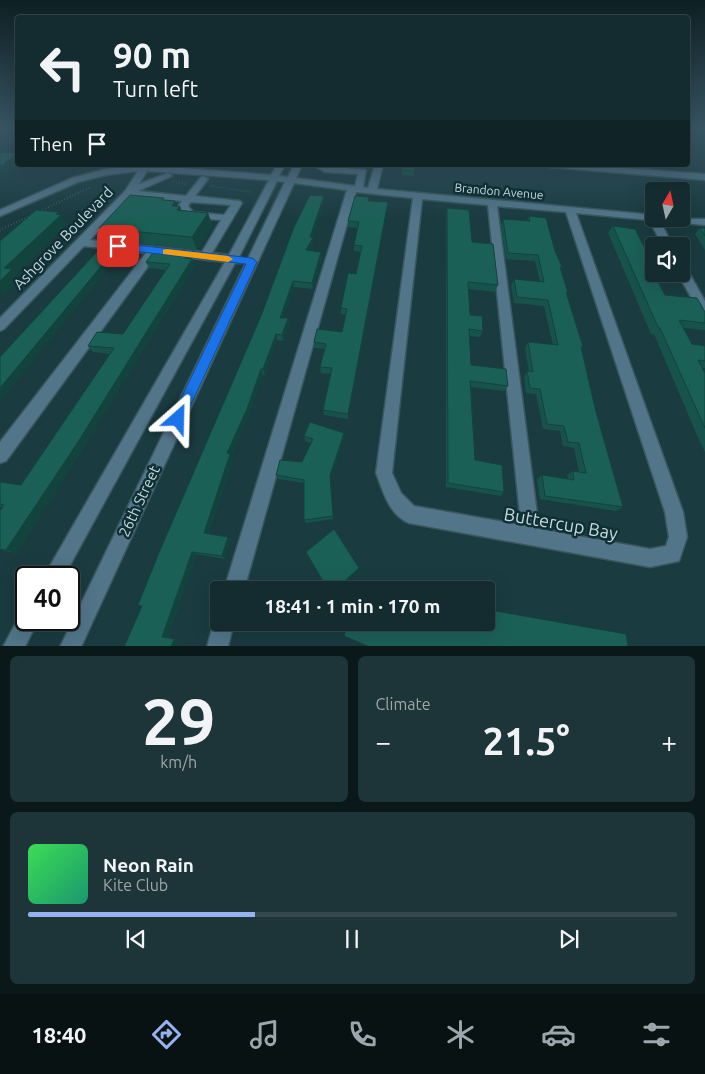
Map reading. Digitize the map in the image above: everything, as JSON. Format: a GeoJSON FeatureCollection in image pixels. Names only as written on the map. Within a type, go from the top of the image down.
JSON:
{"type":"FeatureCollection","features":[{"type":"Feature","properties":{"kind":"street"},"geometry":{"type":"LineString","coordinates":[[59,566],[232,259],[279,167]]}},
{"type":"Feature","properties":{"kind":"street","name":"26th Street"},"geometry":{"type":"LineString","coordinates":[[70,646],[297,167]]}},
{"type":"Feature","properties":{"kind":"street"},"geometry":{"type":"LineString","coordinates":[[237,581],[350,189],[362,172],[325,169],[321,167]]}},
{"type":"Feature","properties":{"kind":"street"},"geometry":{"type":"LineString","coordinates":[[372,191],[378,167]]}},
{"type":"Feature","properties":{"kind":"street"},"geometry":{"type":"LineString","coordinates":[[576,167],[705,177]]}},
{"type":"Feature","properties":{"kind":"street"},"geometry":{"type":"LineString","coordinates":[[0,213],[75,180],[106,172],[142,171],[271,182]]}},
{"type":"Feature","properties":{"kind":"street"},"geometry":{"type":"LineString","coordinates":[[0,222],[87,184],[142,171],[168,176],[271,182]]}},
{"type":"Feature","properties":{"kind":"street","name":"Ashgrove Boulevard"},"geometry":{"type":"LineString","coordinates":[[0,326],[130,192],[142,171]]}},
{"type":"Feature","properties":{"kind":"street"},"geometry":{"type":"LineString","coordinates":[[130,192],[153,180],[168,176]]}},
{"type":"Feature","properties":{"kind":"street"},"geometry":{"type":"LineString","coordinates":[[204,179],[183,206],[190,214],[227,218]]}},
{"type":"Feature","properties":{"kind":"street","name":"Brandon Avenue"},"geometry":{"type":"LineString","coordinates":[[271,182],[321,190],[350,189],[645,217]]}},
{"type":"Feature","properties":{"kind":"street"},"geometry":{"type":"LineString","coordinates":[[130,192],[237,203],[205,256]]}},
{"type":"Feature","properties":{"kind":"street","name":"Buttercup Bay"},"geometry":{"type":"LineString","coordinates":[[418,196],[384,473],[395,499],[409,514],[650,558],[672,554],[678,537],[674,512],[570,210]]}},
{"type":"Feature","properties":{"kind":"street"},"geometry":{"type":"LineString","coordinates":[[492,203],[531,536]]}},
{"type":"Feature","properties":{"kind":"street","name":"Brandon Avenue"},"geometry":{"type":"LineString","coordinates":[[690,221],[705,222]]}},
{"type":"Feature","properties":{"kind":"street"},"geometry":{"type":"LineString","coordinates":[[81,242],[252,262]]}},
{"type":"Feature","properties":{"kind":"street"},"geometry":{"type":"LineString","coordinates":[[0,455],[154,250]]}},
{"type":"Feature","properties":{"kind":"street"},"geometry":{"type":"LineString","coordinates":[[688,282],[705,312]]}},
{"type":"Feature","properties":{"kind":"street"},"geometry":{"type":"LineString","coordinates":[[13,646],[22,631]]}},
{"type":"Feature","properties":{"kind":"street"},"geometry":{"type":"LineString","coordinates":[[217,646],[221,631]]}},
{"type":"Feature","properties":{"kind":"building"},"geometry":{"type":"Polygon","coordinates":[[[0,159],[10,159],[0,167],[0,159]]]}},
{"type":"Feature","properties":{"kind":"building"},"geometry":{"type":"Polygon","coordinates":[[[402,167],[414,167],[415,171],[403,170],[402,167]]]}},
{"type":"Feature","properties":{"kind":"building"},"geometry":{"type":"Polygon","coordinates":[[[130,195],[164,198],[162,200],[175,201],[172,206],[180,206],[177,210],[208,213],[192,237],[99,228],[130,195]]]}},
{"type":"Feature","properties":{"kind":"building"},"geometry":{"type":"Polygon","coordinates":[[[310,195],[324,196],[310,237],[313,238],[306,250],[321,252],[312,283],[293,281],[280,318],[288,318],[282,335],[276,334],[247,409],[227,453],[230,454],[204,533],[228,537],[222,556],[192,552],[162,637],[174,639],[171,646],[124,646],[142,606],[138,605],[158,555],[261,316],[294,227],[310,195]]]}},
{"type":"Feature","properties":{"kind":"building"},"geometry":{"type":"Polygon","coordinates":[[[355,196],[369,197],[368,201],[388,202],[348,414],[323,410],[332,368],[320,367],[326,344],[314,342],[317,329],[342,332],[347,309],[341,308],[348,273],[356,274],[362,246],[354,245],[359,222],[348,221],[355,196]]]}},
{"type":"Feature","properties":{"kind":"building"},"geometry":{"type":"Polygon","coordinates":[[[447,208],[469,210],[472,242],[493,244],[498,285],[468,282],[470,315],[482,316],[483,331],[469,329],[471,365],[506,369],[508,386],[470,381],[475,460],[502,465],[504,492],[448,483],[447,208]]]}},
{"type":"Feature","properties":{"kind":"building"},"geometry":{"type":"Polygon","coordinates":[[[36,210],[59,212],[56,214],[61,215],[4,268],[12,269],[0,281],[0,241],[36,210]]]}},
{"type":"Feature","properties":{"kind":"building"},"geometry":{"type":"Polygon","coordinates":[[[529,216],[546,218],[555,251],[562,267],[560,267],[568,293],[566,292],[583,347],[581,347],[596,412],[623,507],[545,496],[542,475],[574,480],[573,471],[586,473],[579,443],[568,442],[564,426],[547,424],[540,389],[530,388],[527,371],[533,372],[528,342],[558,345],[548,300],[517,297],[514,279],[544,282],[538,255],[508,253],[503,219],[530,221],[529,216]]]}},
{"type":"Feature","properties":{"kind":"building"},"geometry":{"type":"Polygon","coordinates":[[[613,226],[635,229],[645,248],[645,282],[658,282],[665,295],[697,298],[705,312],[705,323],[679,320],[692,344],[705,346],[705,361],[698,360],[705,373],[705,428],[660,328],[613,226]]]}},
{"type":"Feature","properties":{"kind":"building"},"geometry":{"type":"Polygon","coordinates":[[[700,228],[705,228],[705,236],[700,228]]]}},
{"type":"Feature","properties":{"kind":"building"},"geometry":{"type":"Polygon","coordinates":[[[104,244],[118,246],[0,388],[0,357],[104,244]]]}},
{"type":"Feature","properties":{"kind":"building"},"geometry":{"type":"Polygon","coordinates":[[[155,250],[188,254],[185,258],[192,259],[76,445],[6,550],[0,549],[0,511],[4,505],[0,504],[0,482],[21,485],[114,348],[88,346],[97,332],[123,334],[170,264],[146,262],[155,250]]]}},
{"type":"Feature","properties":{"kind":"building"},"geometry":{"type":"Polygon","coordinates":[[[310,422],[344,433],[330,475],[333,516],[304,520],[304,480],[276,475],[280,460],[302,462],[313,439],[304,436],[310,422]]]}},
{"type":"Feature","properties":{"kind":"building"},"geometry":{"type":"Polygon","coordinates":[[[334,529],[359,568],[345,581],[323,581],[306,552],[334,529]]]}},
{"type":"Feature","properties":{"kind":"building"},"geometry":{"type":"Polygon","coordinates":[[[495,611],[626,634],[628,646],[368,646],[344,636],[345,631],[495,631],[495,611]]]}},
{"type":"Feature","properties":{"kind":"slow traffic"},"geometry":{"type":"LineString","coordinates":[[166,252],[228,259]]}},
{"type":"Feature","properties":{"kind":"route"},"geometry":{"type":"LineString","coordinates":[[118,246],[252,262],[178,419]]}}]}
